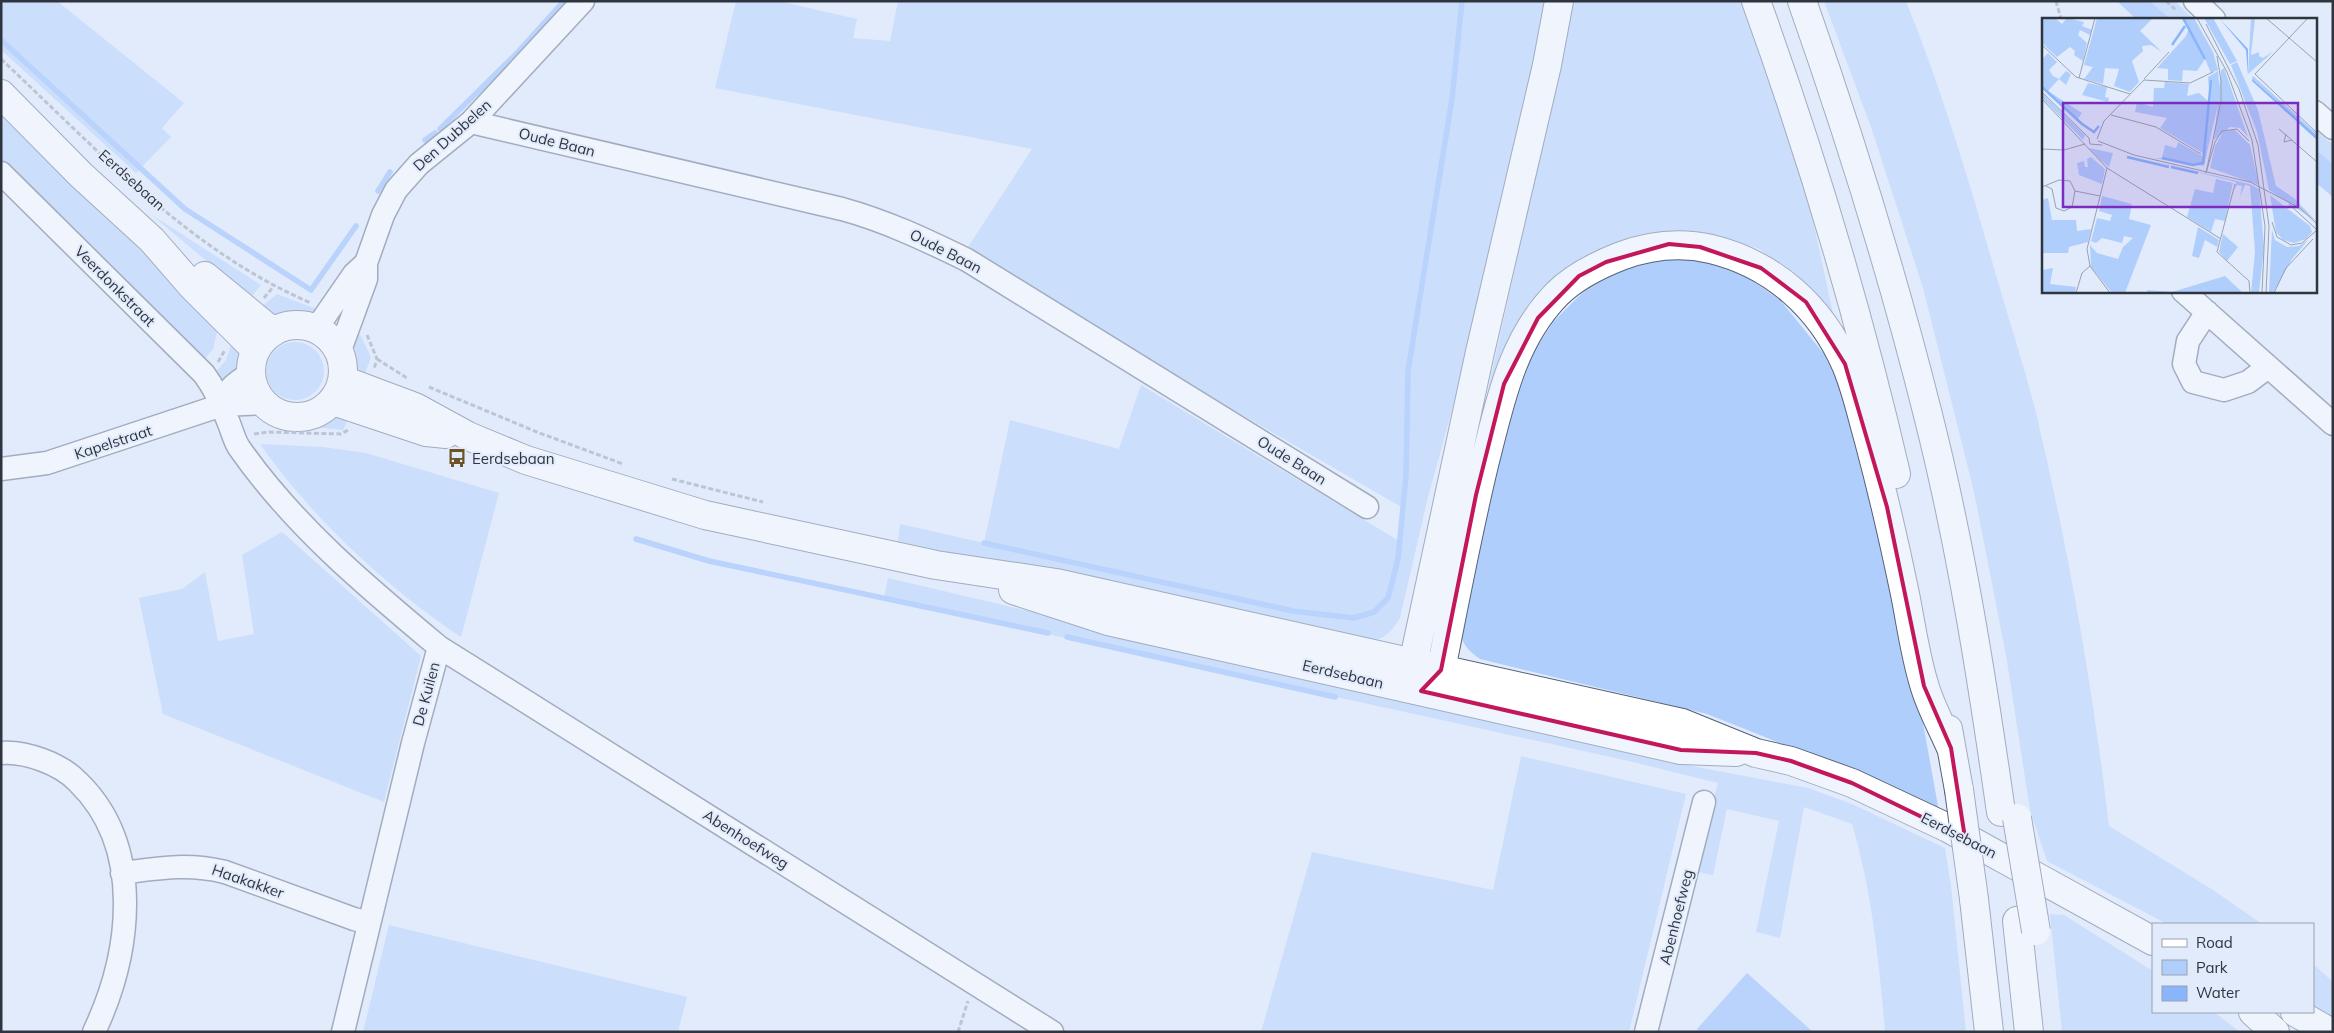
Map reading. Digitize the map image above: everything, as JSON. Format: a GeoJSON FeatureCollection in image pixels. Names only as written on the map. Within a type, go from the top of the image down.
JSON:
{"type":"FeatureCollection","features":[{"type":"Feature","properties":{"kind":"main road"},"geometry":{"type":"LineString","coordinates":[[1558,1],[1546,65],[1480,352],[1413,664],[1421,691],[1441,670],[1476,495],[1504,384],[1518,350],[1538,318],[1557,294],[1579,276],[1606,262],[1637,250],[1669,244],[1700,247],[1727,253],[1761,268],[1783,283],[1806,302],[1830,336],[1845,364],[1857,397],[1887,507],[1924,686],[1951,748]]}},
{"type":"Feature","properties":{"kind":"main road"},"geometry":{"type":"LineString","coordinates":[[1756,1],[1819,186],[1872,372],[1927,605],[1959,790],[1989,1032]]}},
{"type":"Feature","properties":{"kind":"main road"},"geometry":{"type":"LineString","coordinates":[[1802,1],[1859,170],[1929,417],[1968,603],[1995,770],[2009,815],[2026,926],[2048,1032]]}},
{"type":"Feature","properties":{"kind":"main road","name":"Eerdsebaan"},"geometry":{"type":"LineString","coordinates":[[1,94],[81,175],[152,240],[192,286],[260,352]]}},
{"type":"Feature","properties":{"kind":"main road"},"geometry":{"type":"LineString","coordinates":[[316,317],[339,353],[343,366],[338,390],[321,411],[306,416],[291,417],[276,412],[264,403],[254,389],[260,352],[294,326],[316,317]]}},
{"type":"Feature","properties":{"kind":"main road","name":"Eerdsebaan"},"geometry":{"type":"LineString","coordinates":[[338,390],[414,407],[468,436],[526,460],[705,515],[936,564],[1056,583],[1682,723],[1756,753]]}},
{"type":"Feature","properties":{"kind":"main road","name":"Eerdsebaan"},"geometry":{"type":"LineString","coordinates":[[936,564],[1108,621],[1681,750],[1756,753],[1791,760],[1852,783],[1931,820],[2062,889],[2152,940]]}},
{"type":"Feature","properties":{"kind":"main road"},"geometry":{"type":"LineString","coordinates":[[2026,926],[2029,1032]]}},
{"type":"Feature","properties":{"kind":"main road"},"geometry":{"type":"LineString","coordinates":[[2254,1013],[2275,1032]]}},
{"type":"Feature","properties":{"kind":"main road"},"geometry":{"type":"LineString","coordinates":[[2298,1013],[2330,1032]]}},
{"type":"Feature","properties":{"kind":"street","name":"Den Dubbelen"},"geometry":{"type":"LineString","coordinates":[[339,353],[366,279],[366,263],[386,210],[399,186],[419,164],[471,122],[583,1]]}},
{"type":"Feature","properties":{"kind":"street"},"geometry":{"type":"LineString","coordinates":[[2195,1],[2213,18]]}},
{"type":"Feature","properties":{"kind":"street"},"geometry":{"type":"LineString","coordinates":[[2316,113],[2333,128]]}},
{"type":"Feature","properties":{"kind":"street","name":"Oude Baan"},"geometry":{"type":"LineString","coordinates":[[471,122],[842,209],[867,216],[922,237],[967,260],[1367,507]]}},
{"type":"Feature","properties":{"kind":"street","name":"Veerdonkstraat"},"geometry":{"type":"LineString","coordinates":[[1,173],[204,374],[214,388],[222,405]]}},
{"type":"Feature","properties":{"kind":"street","name":"Den Dubbelen"},"geometry":{"type":"LineString","coordinates":[[316,317],[366,263]]}},
{"type":"Feature","properties":{"kind":"street"},"geometry":{"type":"LineString","coordinates":[[2184,292],[2333,424]]}},
{"type":"Feature","properties":{"kind":"street"},"geometry":{"type":"LineString","coordinates":[[2207,312],[2188,341],[2184,364],[2193,382],[2224,390],[2248,382],[2268,367]]}},
{"type":"Feature","properties":{"kind":"street"},"geometry":{"type":"LineString","coordinates":[[222,405],[224,396],[260,352]]}},
{"type":"Feature","properties":{"kind":"street","name":"Kapelstraat"},"geometry":{"type":"LineString","coordinates":[[1,469],[47,463],[222,405],[264,403]]}},
{"type":"Feature","properties":{"kind":"street","name":"De Kuilen"},"geometry":{"type":"LineString","coordinates":[[222,405],[238,447],[291,513],[361,582],[439,647],[343,1032]]}},
{"type":"Feature","properties":{"kind":"street","name":"Abenhoefweg"},"geometry":{"type":"LineString","coordinates":[[439,647],[1052,1032]]}},
{"type":"Feature","properties":{"kind":"street"},"geometry":{"type":"LineString","coordinates":[[1,753],[50,762],[76,780],[95,798],[118,844],[122,873],[124,923],[120,961],[108,1004],[94,1032]]}},
{"type":"Feature","properties":{"kind":"street","name":"Abenhoefweg"},"geometry":{"type":"LineString","coordinates":[[1646,1032],[1704,802]]}},
{"type":"Feature","properties":{"kind":"street","name":"Haakakker"},"geometry":{"type":"LineString","coordinates":[[122,873],[183,865],[205,867],[225,872],[354,920],[369,923]]}},
{"type":"Feature","properties":{"kind":"path"},"geometry":{"type":"LineString","coordinates":[[2056,1],[2062,18]]}},
{"type":"Feature","properties":{"kind":"path","name":"Eerdsebaan"},"geometry":{"type":"LineString","coordinates":[[1,59],[148,197],[208,244],[316,317]]}},
{"type":"Feature","properties":{"kind":"path"},"geometry":{"type":"LineString","coordinates":[[377,359],[410,379]]}},
{"type":"Feature","properties":{"kind":"path"},"geometry":{"type":"LineString","coordinates":[[420,383],[537,432],[627,466]]}},
{"type":"Feature","properties":{"kind":"path"},"geometry":{"type":"LineString","coordinates":[[663,477],[767,504]]}},
{"type":"Feature","properties":{"kind":"path"},"geometry":{"type":"LineString","coordinates":[[958,1032],[964,1014]]}},
{"type":"Feature","properties":{"kind":"highlighted area"},"geometry":{"type":"Polygon","coordinates":[[[1669,244],[1700,247],[1761,268],[1783,283],[1806,302],[1845,364],[1887,507],[1924,686],[1951,748],[1965,838],[1852,783],[1791,761],[1756,753],[1681,750],[1421,691],[1441,670],[1476,495],[1504,384],[1538,318],[1579,276],[1606,262],[1669,244]]]}},
{"type":"Feature","properties":{"kind":"green space"},"geometry":{"type":"Polygon","coordinates":[[[1,1],[57,1],[184,103],[162,128],[171,137],[136,173],[1,50],[1,1]]]}},
{"type":"Feature","properties":{"kind":"green space"},"geometry":{"type":"Polygon","coordinates":[[[736,1],[778,1],[857,19],[853,38],[890,41],[898,1],[1458,1],[1462,4],[1462,1],[1544,1],[1530,79],[1471,340],[1427,501],[1400,618],[1395,626],[1378,639],[1347,644],[898,541],[900,524],[984,543],[1010,420],[1119,449],[1141,385],[1399,541],[1403,508],[1125,347],[966,250],[1032,149],[715,88],[736,1]]]}},
{"type":"Feature","properties":{"kind":"green space"},"geometry":{"type":"Polygon","coordinates":[[[1574,1],[1742,1],[1795,137],[1837,332],[1800,280],[1758,248],[1701,236],[1568,270],[1477,440],[1574,1]]]}},
{"type":"Feature","properties":{"kind":"green space"},"geometry":{"type":"Polygon","coordinates":[[[1824,1],[1906,1],[1932,70],[1967,176],[2023,366],[2049,468],[2088,672],[2109,826],[2213,890],[2261,923],[2165,923],[2047,861],[2030,810],[2006,655],[1974,492],[1923,288],[1872,130],[1824,1]]]}},
{"type":"Feature","properties":{"kind":"green space"},"geometry":{"type":"Polygon","coordinates":[[[2150,1],[2175,1],[2192,18],[2169,18],[2150,1]]]}},
{"type":"Feature","properties":{"kind":"green space"},"geometry":{"type":"Polygon","coordinates":[[[1,111],[220,320],[213,349],[202,362],[1,167],[1,111]]]}},
{"type":"Feature","properties":{"kind":"green space"},"geometry":{"type":"Polygon","coordinates":[[[2316,130],[2333,145],[2333,164],[2316,150],[2316,130]]]}},
{"type":"Feature","properties":{"kind":"green space"},"geometry":{"type":"Polygon","coordinates":[[[152,215],[261,285],[250,298],[152,215]]]}},
{"type":"Feature","properties":{"kind":"green space"},"geometry":{"type":"Polygon","coordinates":[[[1657,260],[1699,260],[1741,273],[1780,300],[1824,354],[1856,421],[1891,547],[1940,817],[1850,771],[1707,714],[1480,659],[1469,650],[1462,640],[1459,631],[1506,423],[1529,359],[1553,322],[1588,287],[1620,270],[1657,260]]]}},
{"type":"Feature","properties":{"kind":"green space"},"geometry":{"type":"Polygon","coordinates":[[[277,294],[322,311],[301,318],[279,318],[261,307],[277,294]]]}},
{"type":"Feature","properties":{"kind":"green space"},"geometry":{"type":"Polygon","coordinates":[[[354,329],[361,336],[371,357],[363,379],[351,372],[348,353],[354,329]]]}},
{"type":"Feature","properties":{"kind":"green space"},"geometry":{"type":"Polygon","coordinates":[[[235,333],[245,353],[241,373],[232,378],[220,380],[214,374],[226,360],[235,333]]]}},
{"type":"Feature","properties":{"kind":"green space"},"geometry":{"type":"Polygon","coordinates":[[[295,342],[306,344],[319,355],[324,371],[322,382],[311,395],[295,400],[284,398],[271,387],[266,371],[268,360],[279,347],[295,342]]]}},
{"type":"Feature","properties":{"kind":"green space"},"geometry":{"type":"Polygon","coordinates":[[[335,410],[351,413],[343,430],[303,426],[321,421],[335,410]]]}},
{"type":"Feature","properties":{"kind":"green space"},"geometry":{"type":"Polygon","coordinates":[[[260,444],[323,447],[366,453],[499,493],[461,637],[433,618],[378,574],[352,550],[303,498],[260,444]]]}},
{"type":"Feature","properties":{"kind":"green space"},"geometry":{"type":"Polygon","coordinates":[[[282,532],[421,656],[384,802],[163,714],[139,598],[182,589],[205,572],[218,641],[254,634],[242,555],[282,532]]]}},
{"type":"Feature","properties":{"kind":"green space"},"geometry":{"type":"Polygon","coordinates":[[[888,578],[1681,764],[1808,788],[1852,804],[1945,848],[1951,886],[1966,1032],[1885,1032],[1870,901],[1852,824],[1804,807],[1780,938],[1756,932],[1779,821],[1727,809],[1713,875],[1693,871],[1718,783],[1629,761],[884,598],[888,578]]]}},
{"type":"Feature","properties":{"kind":"green space"},"geometry":{"type":"Polygon","coordinates":[[[1521,756],[1686,794],[1629,1032],[1261,1032],[1312,852],[1493,890],[1521,756]]]}},
{"type":"Feature","properties":{"kind":"green space"},"geometry":{"type":"Polygon","coordinates":[[[2050,914],[2064,915],[2152,970],[2152,1013],[2215,1013],[2240,1032],[2062,1032],[2050,914]]]}},
{"type":"Feature","properties":{"kind":"green space"},"geometry":{"type":"Polygon","coordinates":[[[389,925],[687,997],[678,1032],[363,1032],[389,925]]]}},
{"type":"Feature","properties":{"kind":"green space"},"geometry":{"type":"Polygon","coordinates":[[[2314,965],[2333,982],[2333,1019],[2314,1006],[2314,965]]]}},
{"type":"Feature","properties":{"kind":"water"},"geometry":{"type":"Polygon","coordinates":[[[2117,1],[2150,1],[2169,18],[2135,18],[2117,1]]]}},
{"type":"Feature","properties":{"kind":"water"},"geometry":{"type":"Polygon","coordinates":[[[2316,150],[2333,164],[2333,197],[2316,183],[2316,150]]]}},
{"type":"Feature","properties":{"kind":"water"},"geometry":{"type":"Polygon","coordinates":[[[1747,973],[1813,1032],[1700,1032],[1697,1029],[1747,973]]]}},
{"type":"Feature","properties":{"kind":"waterway"},"geometry":{"type":"LineString","coordinates":[[440,129],[517,53],[564,1]]}},
{"type":"Feature","properties":{"kind":"waterway"},"geometry":{"type":"LineString","coordinates":[[984,543],[1293,611],[1354,618],[1374,612],[1388,598],[1398,559],[1406,476],[1408,371],[1452,99],[1462,1]]}},
{"type":"Feature","properties":{"kind":"waterway"},"geometry":{"type":"LineString","coordinates":[[1,40],[185,209],[311,290],[356,226]]}},
{"type":"Feature","properties":{"kind":"waterway"},"geometry":{"type":"LineString","coordinates":[[425,140],[435,133]]}},
{"type":"Feature","properties":{"kind":"waterway"},"geometry":{"type":"LineString","coordinates":[[378,191],[390,172]]}},
{"type":"Feature","properties":{"kind":"waterway"},"geometry":{"type":"LineString","coordinates":[[636,539],[709,561],[1048,633]]}},
{"type":"Feature","properties":{"kind":"waterway"},"geometry":{"type":"LineString","coordinates":[[1067,637],[1335,697]]}},
{"type":"Feature","properties":{"kind":"place","name":"Eerdsebaan"},"geometry":{"type":"Point","coordinates":[457,458]}}]}
